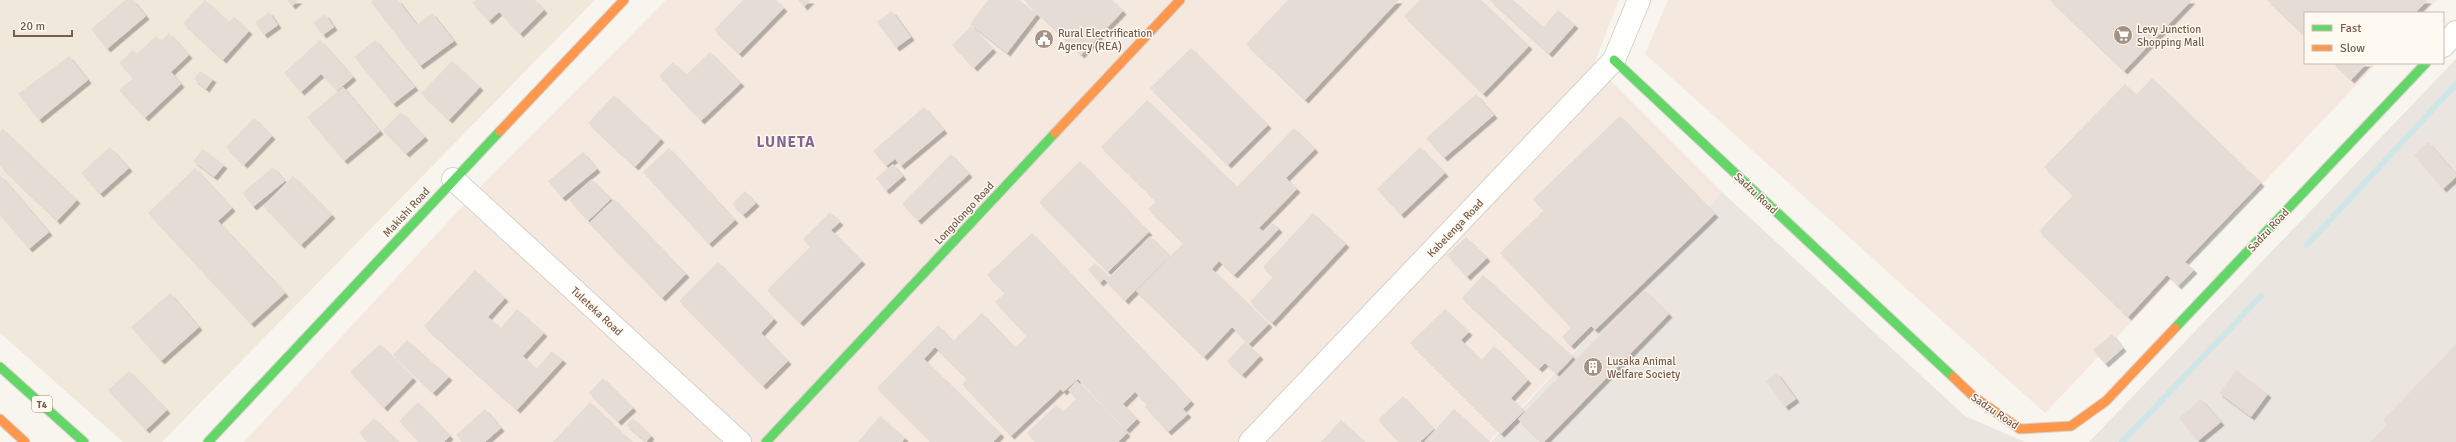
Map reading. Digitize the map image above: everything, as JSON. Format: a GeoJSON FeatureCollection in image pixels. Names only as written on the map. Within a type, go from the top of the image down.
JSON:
{"type":"FeatureCollection","features":[{"type":"Feature","properties":{"kind":"street","name":"Makishi Road"},"geometry":{"type":"LineString","coordinates":[[208,442],[453,179],[624,0]]}},
{"type":"Feature","properties":{"kind":"street","name":"Longolongo Road"},"geometry":{"type":"LineString","coordinates":[[766,442],[1180,0]]}},
{"type":"Feature","properties":{"kind":"street","name":"Kabelenga Road"},"geometry":{"type":"LineString","coordinates":[[1250,442],[1614,60],[1639,0]]}},
{"type":"Feature","properties":{"kind":"street"},"geometry":{"type":"LineString","coordinates":[[2444,45],[2456,32]]}},
{"type":"Feature","properties":{"kind":"street","name":"Sadzu Road"},"geometry":{"type":"LineString","coordinates":[[1614,60],[1974,398],[2020,429],[2071,426],[2106,401],[2425,64]]}},
{"type":"Feature","properties":{"kind":"street","name":"Tuleteka Road"},"geometry":{"type":"LineString","coordinates":[[453,179],[740,442]]}},
{"type":"Feature","properties":{"kind":"street","name":"T4"},"geometry":{"type":"LineString","coordinates":[[0,367],[84,442]]}},
{"type":"Feature","properties":{"kind":"street"},"geometry":{"type":"LineString","coordinates":[[0,419],[25,442]]}},
{"type":"Feature","properties":{"kind":"shaded area"},"geometry":{"type":"Polygon","coordinates":[[[0,0],[595,0],[162,442],[123,442],[0,333],[0,0]]]}},
{"type":"Feature","properties":{"kind":"shaded area"},"geometry":{"type":"Polygon","coordinates":[[[666,0],[1619,0],[1594,64],[1722,192],[1489,442],[244,442],[484,183],[666,0]]]}},
{"type":"Feature","properties":{"kind":"shaded area"},"geometry":{"type":"Polygon","coordinates":[[[1668,0],[2437,0],[2426,12],[2304,12],[2304,64],[2376,64],[2045,413],[1645,54],[1668,0]]]}},
{"type":"Feature","properties":{"kind":"shaded area"},"geometry":{"type":"Polygon","coordinates":[[[2456,59],[2456,442],[2089,442],[2456,59]]]}},
{"type":"Feature","properties":{"kind":"shaded area"},"geometry":{"type":"Polygon","coordinates":[[[1722,192],[1965,416],[2025,442],[1491,442],[1722,192]]]}},
{"type":"Feature","properties":{"kind":"building"},"geometry":{"type":"Polygon","coordinates":[[[125,0],[133,0],[146,16],[107,49],[91,29],[125,0]]]}},
{"type":"Feature","properties":{"kind":"building"},"geometry":{"type":"Polygon","coordinates":[[[205,0],[229,22],[234,17],[249,31],[223,60],[183,23],[205,0]]]}},
{"type":"Feature","properties":{"kind":"building"},"geometry":{"type":"Polygon","coordinates":[[[287,0],[299,0],[292,6],[287,0]]]}},
{"type":"Feature","properties":{"kind":"building"},"geometry":{"type":"Polygon","coordinates":[[[373,0],[398,0],[417,25],[432,13],[454,41],[420,66],[371,2],[373,0]]]}},
{"type":"Feature","properties":{"kind":"building"},"geometry":{"type":"Polygon","coordinates":[[[476,0],[535,0],[544,10],[520,34],[499,12],[489,21],[472,3],[476,0]]]}},
{"type":"Feature","properties":{"kind":"building"},"geometry":{"type":"Polygon","coordinates":[[[743,0],[776,0],[784,8],[739,54],[714,30],[743,0]]]}},
{"type":"Feature","properties":{"kind":"building"},"geometry":{"type":"Polygon","coordinates":[[[798,0],[811,0],[804,7],[798,0]]]}},
{"type":"Feature","properties":{"kind":"building"},"geometry":{"type":"Polygon","coordinates":[[[988,0],[1019,0],[1037,14],[1007,53],[970,24],[988,0]]]}},
{"type":"Feature","properties":{"kind":"building"},"geometry":{"type":"Polygon","coordinates":[[[1024,0],[1112,0],[1123,11],[1081,55],[1024,0]]]}},
{"type":"Feature","properties":{"kind":"building"},"geometry":{"type":"Polygon","coordinates":[[[1288,0],[1399,0],[1305,100],[1246,44],[1288,0]]]}},
{"type":"Feature","properties":{"kind":"building"},"geometry":{"type":"Polygon","coordinates":[[[1420,0],[1481,0],[1529,46],[1483,94],[1404,16],[1420,0]]]}},
{"type":"Feature","properties":{"kind":"building"},"geometry":{"type":"Polygon","coordinates":[[[1490,0],[1513,0],[1543,27],[1558,10],[1575,25],[1549,54],[1490,0]]]}},
{"type":"Feature","properties":{"kind":"building","name":"Levy Junction Shopping Mall"},"geometry":{"type":"Polygon","coordinates":[[[2050,0],[2192,0],[2124,71],[2050,0]]]}},
{"type":"Feature","properties":{"kind":"building"},"geometry":{"type":"Polygon","coordinates":[[[2267,0],[2428,0],[2416,12],[2304,12],[2304,35],[2267,0]]]}},
{"type":"Feature","properties":{"kind":"building"},"geometry":{"type":"Polygon","coordinates":[[[892,11],[911,37],[896,48],[877,22],[892,11]]]}},
{"type":"Feature","properties":{"kind":"building"},"geometry":{"type":"Polygon","coordinates":[[[269,12],[278,25],[264,35],[255,23],[269,12]]]}},
{"type":"Feature","properties":{"kind":"building"},"geometry":{"type":"Polygon","coordinates":[[[325,14],[334,27],[323,35],[313,23],[325,14]]]}},
{"type":"Feature","properties":{"kind":"building"},"geometry":{"type":"Polygon","coordinates":[[[971,26],[993,49],[974,68],[952,45],[971,26]]]}},
{"type":"Feature","properties":{"kind":"building"},"geometry":{"type":"Polygon","coordinates":[[[169,33],[189,55],[171,72],[181,84],[145,118],[119,90],[133,78],[119,63],[133,50],[137,54],[156,36],[161,41],[169,33]]]}},
{"type":"Feature","properties":{"kind":"building"},"geometry":{"type":"Polygon","coordinates":[[[320,40],[353,77],[337,91],[321,74],[301,92],[284,73],[320,40]]]}},
{"type":"Feature","properties":{"kind":"building"},"geometry":{"type":"Polygon","coordinates":[[[375,40],[415,87],[393,104],[354,57],[375,40]]]}},
{"type":"Feature","properties":{"kind":"building"},"geometry":{"type":"Polygon","coordinates":[[[1191,48],[1268,125],[1228,165],[1150,88],[1191,48]]]}},
{"type":"Feature","properties":{"kind":"building"},"geometry":{"type":"Polygon","coordinates":[[[710,52],[741,83],[701,121],[659,76],[673,62],[686,75],[710,52]]]}},
{"type":"Feature","properties":{"kind":"building"},"geometry":{"type":"Polygon","coordinates":[[[69,56],[88,80],[39,120],[18,94],[69,56]]]}},
{"type":"Feature","properties":{"kind":"building"},"geometry":{"type":"Polygon","coordinates":[[[452,61],[480,87],[449,120],[421,93],[452,61]]]}},
{"type":"Feature","properties":{"kind":"building"},"geometry":{"type":"Polygon","coordinates":[[[2334,64],[2366,64],[2351,80],[2334,64]]]}},
{"type":"Feature","properties":{"kind":"building"},"geometry":{"type":"Polygon","coordinates":[[[200,71],[213,79],[206,89],[194,79],[200,71]]]}},
{"type":"Feature","properties":{"kind":"building"},"geometry":{"type":"Polygon","coordinates":[[[2152,78],[2261,183],[2185,262],[2194,270],[2178,286],[2167,275],[2128,317],[2039,231],[2073,195],[2044,167],[2125,84],[2136,95],[2152,78]]]}},
{"type":"Feature","properties":{"kind":"building"},"geometry":{"type":"Polygon","coordinates":[[[343,87],[380,131],[344,161],[307,117],[343,87]]]}},
{"type":"Feature","properties":{"kind":"building"},"geometry":{"type":"Polygon","coordinates":[[[1476,94],[1494,115],[1444,158],[1426,138],[1476,94]]]}},
{"type":"Feature","properties":{"kind":"building"},"geometry":{"type":"Polygon","coordinates":[[[614,95],[661,139],[635,167],[588,123],[614,95]]]}},
{"type":"Feature","properties":{"kind":"building"},"geometry":{"type":"Polygon","coordinates":[[[1147,100],[1237,187],[1294,128],[1315,149],[1286,178],[1297,189],[1259,228],[1264,232],[1273,223],[1279,229],[1234,275],[1219,261],[1212,269],[1269,324],[1249,344],[1232,327],[1204,357],[1136,291],[1183,243],[1148,209],[1156,201],[1101,147],[1147,100]]]}},
{"type":"Feature","properties":{"kind":"building"},"geometry":{"type":"Polygon","coordinates":[[[924,107],[944,130],[901,166],[895,159],[886,166],[873,151],[924,107]]]}},
{"type":"Feature","properties":{"kind":"building"},"geometry":{"type":"Polygon","coordinates":[[[401,112],[425,137],[406,154],[383,130],[401,112]]]}},
{"type":"Feature","properties":{"kind":"building"},"geometry":{"type":"Polygon","coordinates":[[[1620,116],[1715,214],[1595,330],[1591,326],[1571,346],[1562,337],[1571,327],[1500,253],[1544,210],[1533,199],[1620,116]]]}},
{"type":"Feature","properties":{"kind":"building"},"geometry":{"type":"Polygon","coordinates":[[[254,118],[272,136],[244,165],[226,147],[254,118]]]}},
{"type":"Feature","properties":{"kind":"building"},"geometry":{"type":"Polygon","coordinates":[[[3,129],[77,200],[57,221],[0,166],[0,132],[3,129]]]}},
{"type":"Feature","properties":{"kind":"building"},"geometry":{"type":"Polygon","coordinates":[[[2428,142],[2456,174],[2456,177],[2443,189],[2414,155],[2428,142]]]}},
{"type":"Feature","properties":{"kind":"building"},"geometry":{"type":"Polygon","coordinates":[[[110,147],[129,168],[100,194],[81,173],[110,147]]]}},
{"type":"Feature","properties":{"kind":"building"},"geometry":{"type":"Polygon","coordinates":[[[1420,147],[1445,173],[1401,215],[1377,189],[1420,147]]]}},
{"type":"Feature","properties":{"kind":"building"},"geometry":{"type":"Polygon","coordinates":[[[669,148],[735,220],[709,244],[643,172],[669,148]]]}},
{"type":"Feature","properties":{"kind":"building"},"geometry":{"type":"Polygon","coordinates":[[[203,149],[224,165],[214,177],[193,161],[203,149]]]}},
{"type":"Feature","properties":{"kind":"building"},"geometry":{"type":"Polygon","coordinates":[[[583,152],[597,169],[562,198],[548,181],[583,152]]]}},
{"type":"Feature","properties":{"kind":"building"},"geometry":{"type":"Polygon","coordinates":[[[951,154],[969,174],[918,221],[902,204],[951,154]]]}},
{"type":"Feature","properties":{"kind":"building"},"geometry":{"type":"Polygon","coordinates":[[[1080,161],[1149,232],[1108,272],[1039,202],[1080,161]]]}},
{"type":"Feature","properties":{"kind":"building"},"geometry":{"type":"Polygon","coordinates":[[[893,164],[903,176],[886,191],[876,178],[893,164]]]}},
{"type":"Feature","properties":{"kind":"building"},"geometry":{"type":"Polygon","coordinates":[[[273,167],[285,181],[253,207],[242,193],[273,167]]]}},
{"type":"Feature","properties":{"kind":"building"},"geometry":{"type":"Polygon","coordinates":[[[195,168],[232,208],[218,221],[285,293],[251,324],[148,213],[195,168]]]}},
{"type":"Feature","properties":{"kind":"building"},"geometry":{"type":"Polygon","coordinates":[[[0,175],[49,232],[29,249],[0,215],[0,175]]]}},
{"type":"Feature","properties":{"kind":"building"},"geometry":{"type":"Polygon","coordinates":[[[293,176],[332,215],[301,245],[263,206],[293,176]]]}},
{"type":"Feature","properties":{"kind":"building"},"geometry":{"type":"Polygon","coordinates":[[[592,179],[611,199],[588,221],[569,200],[592,179]]]}},
{"type":"Feature","properties":{"kind":"building"},"geometry":{"type":"Polygon","coordinates":[[[745,191],[756,203],[743,215],[732,204],[745,191]]]}},
{"type":"Feature","properties":{"kind":"building"},"geometry":{"type":"Polygon","coordinates":[[[614,199],[686,274],[662,298],[589,223],[614,199]]]}},
{"type":"Feature","properties":{"kind":"building"},"geometry":{"type":"Polygon","coordinates":[[[830,212],[840,222],[831,230],[862,261],[800,323],[767,290],[810,247],[803,239],[830,212]]]}},
{"type":"Feature","properties":{"kind":"building"},"geometry":{"type":"Polygon","coordinates":[[[1313,213],[1346,244],[1272,323],[1250,302],[1273,277],[1263,267],[1313,213]]]}},
{"type":"Feature","properties":{"kind":"building"},"geometry":{"type":"Polygon","coordinates":[[[1032,233],[1191,401],[1183,409],[1188,414],[1168,432],[1145,407],[1147,404],[1135,392],[1123,404],[1137,419],[1126,430],[1078,379],[1063,392],[1061,389],[1011,436],[962,384],[967,379],[935,347],[924,359],[1001,434],[993,442],[931,442],[877,388],[938,325],[953,341],[982,313],[1015,348],[1027,336],[995,302],[1005,293],[987,275],[1032,233]]]}},
{"type":"Feature","properties":{"kind":"building"},"geometry":{"type":"Polygon","coordinates":[[[1150,236],[1170,256],[1125,301],[1104,279],[1100,283],[1088,270],[1095,263],[1109,277],[1150,236]]]}},
{"type":"Feature","properties":{"kind":"building"},"geometry":{"type":"Polygon","coordinates":[[[1466,237],[1487,258],[1467,277],[1447,255],[1466,237]]]}},
{"type":"Feature","properties":{"kind":"building"},"geometry":{"type":"Polygon","coordinates":[[[718,262],[774,319],[761,333],[788,361],[763,386],[679,301],[718,262]]]}},
{"type":"Feature","properties":{"kind":"building"},"geometry":{"type":"Polygon","coordinates":[[[475,270],[505,298],[488,317],[501,328],[517,309],[544,333],[523,356],[536,369],[552,351],[563,360],[517,410],[424,326],[475,270]]]}},
{"type":"Feature","properties":{"kind":"building"},"geometry":{"type":"Polygon","coordinates":[[[1483,275],[1573,357],[1557,374],[1545,363],[1539,369],[1462,298],[1483,275]]]}},
{"type":"Feature","properties":{"kind":"building","name":"Lusaka Animal Welfare Society"},"geometry":{"type":"Polygon","coordinates":[[[1644,290],[1669,314],[1544,442],[1541,442],[1518,419],[1644,290]]]}},
{"type":"Feature","properties":{"kind":"building"},"geometry":{"type":"Polygon","coordinates":[[[170,293],[199,327],[161,361],[131,327],[170,293]]]}},
{"type":"Feature","properties":{"kind":"building"},"geometry":{"type":"Polygon","coordinates":[[[1445,309],[1469,332],[1461,340],[1481,360],[1494,346],[1528,380],[1511,398],[1524,411],[1501,434],[1410,343],[1445,309]]]}},
{"type":"Feature","properties":{"kind":"building"},"geometry":{"type":"Polygon","coordinates":[[[2112,334],[2123,348],[2105,364],[2093,350],[2112,334]]]}},
{"type":"Feature","properties":{"kind":"building"},"geometry":{"type":"Polygon","coordinates":[[[407,340],[449,377],[433,393],[393,355],[407,340]]]}},
{"type":"Feature","properties":{"kind":"building"},"geometry":{"type":"Polygon","coordinates":[[[1245,342],[1260,356],[1242,375],[1227,361],[1245,342]]]}},
{"type":"Feature","properties":{"kind":"building"},"geometry":{"type":"Polygon","coordinates":[[[380,344],[413,378],[384,408],[350,372],[380,344]]]}},
{"type":"Feature","properties":{"kind":"building"},"geometry":{"type":"Polygon","coordinates":[[[2456,344],[2456,442],[2370,442],[2388,424],[2383,420],[2456,344]]]}},
{"type":"Feature","properties":{"kind":"building"},"geometry":{"type":"Polygon","coordinates":[[[2236,370],[2268,394],[2251,417],[2219,393],[2236,370]]]}},
{"type":"Feature","properties":{"kind":"building"},"geometry":{"type":"Polygon","coordinates":[[[129,371],[167,410],[146,430],[108,390],[129,371]]]}},
{"type":"Feature","properties":{"kind":"building"},"geometry":{"type":"Polygon","coordinates":[[[1777,373],[1796,399],[1785,407],[1766,381],[1777,373]]]}},
{"type":"Feature","properties":{"kind":"building"},"geometry":{"type":"Polygon","coordinates":[[[603,378],[633,408],[618,422],[589,393],[603,378]]]}},
{"type":"Feature","properties":{"kind":"building"},"geometry":{"type":"Polygon","coordinates":[[[1077,381],[1127,433],[1118,442],[1036,442],[1027,433],[1056,405],[1063,412],[1076,399],[1068,390],[1077,381]]]}},
{"type":"Feature","properties":{"kind":"building"},"geometry":{"type":"Polygon","coordinates":[[[1403,396],[1434,429],[1420,442],[1399,442],[1378,420],[1403,396]]]}},
{"type":"Feature","properties":{"kind":"building"},"geometry":{"type":"Polygon","coordinates":[[[2201,399],[2221,422],[2198,441],[2179,418],[2201,399]]]}},
{"type":"Feature","properties":{"kind":"building"},"geometry":{"type":"Polygon","coordinates":[[[418,402],[450,436],[444,442],[419,442],[399,421],[418,402]]]}},
{"type":"Feature","properties":{"kind":"building"},"geometry":{"type":"Polygon","coordinates":[[[590,402],[632,442],[553,442],[590,402]]]}},
{"type":"Feature","properties":{"kind":"building"},"geometry":{"type":"Polygon","coordinates":[[[485,409],[501,428],[485,442],[462,442],[456,435],[485,409]]]}},
{"type":"Feature","properties":{"kind":"building"},"geometry":{"type":"Polygon","coordinates":[[[1454,409],[1490,442],[1424,442],[1454,409]]]}},
{"type":"Feature","properties":{"kind":"building"},"geometry":{"type":"Polygon","coordinates":[[[880,416],[905,438],[902,442],[858,442],[880,416]]]}},
{"type":"Feature","properties":{"kind":"building"},"geometry":{"type":"Polygon","coordinates":[[[374,418],[399,442],[368,442],[359,433],[374,418]]]}},
{"type":"Feature","properties":{"kind":"building"},"geometry":{"type":"Polygon","coordinates":[[[633,418],[651,436],[646,442],[626,425],[633,418]]]}},
{"type":"Feature","properties":{"kind":"building"},"geometry":{"type":"Polygon","coordinates":[[[1341,420],[1365,442],[1321,442],[1341,420]]]}},
{"type":"Feature","properties":{"kind":"waterway"},"geometry":{"type":"LineString","coordinates":[[2307,245],[2456,84]]}},
{"type":"Feature","properties":{"kind":"waterway"},"geometry":{"type":"LineString","coordinates":[[2122,442],[2261,296]]}},
{"type":"Feature","properties":{"kind":"traffic: fast"},"geometry":{"type":"LineString","coordinates":[[1614,60],[1953,377]]}},
{"type":"Feature","properties":{"kind":"traffic: fast"},"geometry":{"type":"LineString","coordinates":[[2175,328],[2425,64]]}},
{"type":"Feature","properties":{"kind":"traffic: fast"},"geometry":{"type":"LineString","coordinates":[[208,442],[500,131]]}},
{"type":"Feature","properties":{"kind":"traffic: fast"},"geometry":{"type":"LineString","coordinates":[[766,442],[1055,133]]}},
{"type":"Feature","properties":{"kind":"traffic: fast"},"geometry":{"type":"LineString","coordinates":[[0,367],[84,442]]}},
{"type":"Feature","properties":{"kind":"traffic: slow"},"geometry":{"type":"LineString","coordinates":[[500,131],[624,0]]}},
{"type":"Feature","properties":{"kind":"traffic: slow"},"geometry":{"type":"LineString","coordinates":[[1055,133],[1180,0]]}},
{"type":"Feature","properties":{"kind":"traffic: slow"},"geometry":{"type":"LineString","coordinates":[[1953,377],[1974,397],[2020,429],[2071,426],[2106,401],[2175,328]]}},
{"type":"Feature","properties":{"kind":"traffic: slow"},"geometry":{"type":"LineString","coordinates":[[0,419],[25,442]]}},
{"type":"Feature","properties":{"kind":"place","name":"Levy Junction Shopping Mall"},"geometry":{"type":"Point","coordinates":[2123,35]}},
{"type":"Feature","properties":{"kind":"place","name":"Rural Electrification Agency (REA)"},"geometry":{"type":"Point","coordinates":[1044,39]}},
{"type":"Feature","properties":{"kind":"place","name":"Lusaka Animal Welfare Society"},"geometry":{"type":"Point","coordinates":[1593,367]}},
{"type":"Feature","properties":{"kind":"district","name":"LUNETA"},"geometry":{"type":"Point","coordinates":[786,142]}}]}
